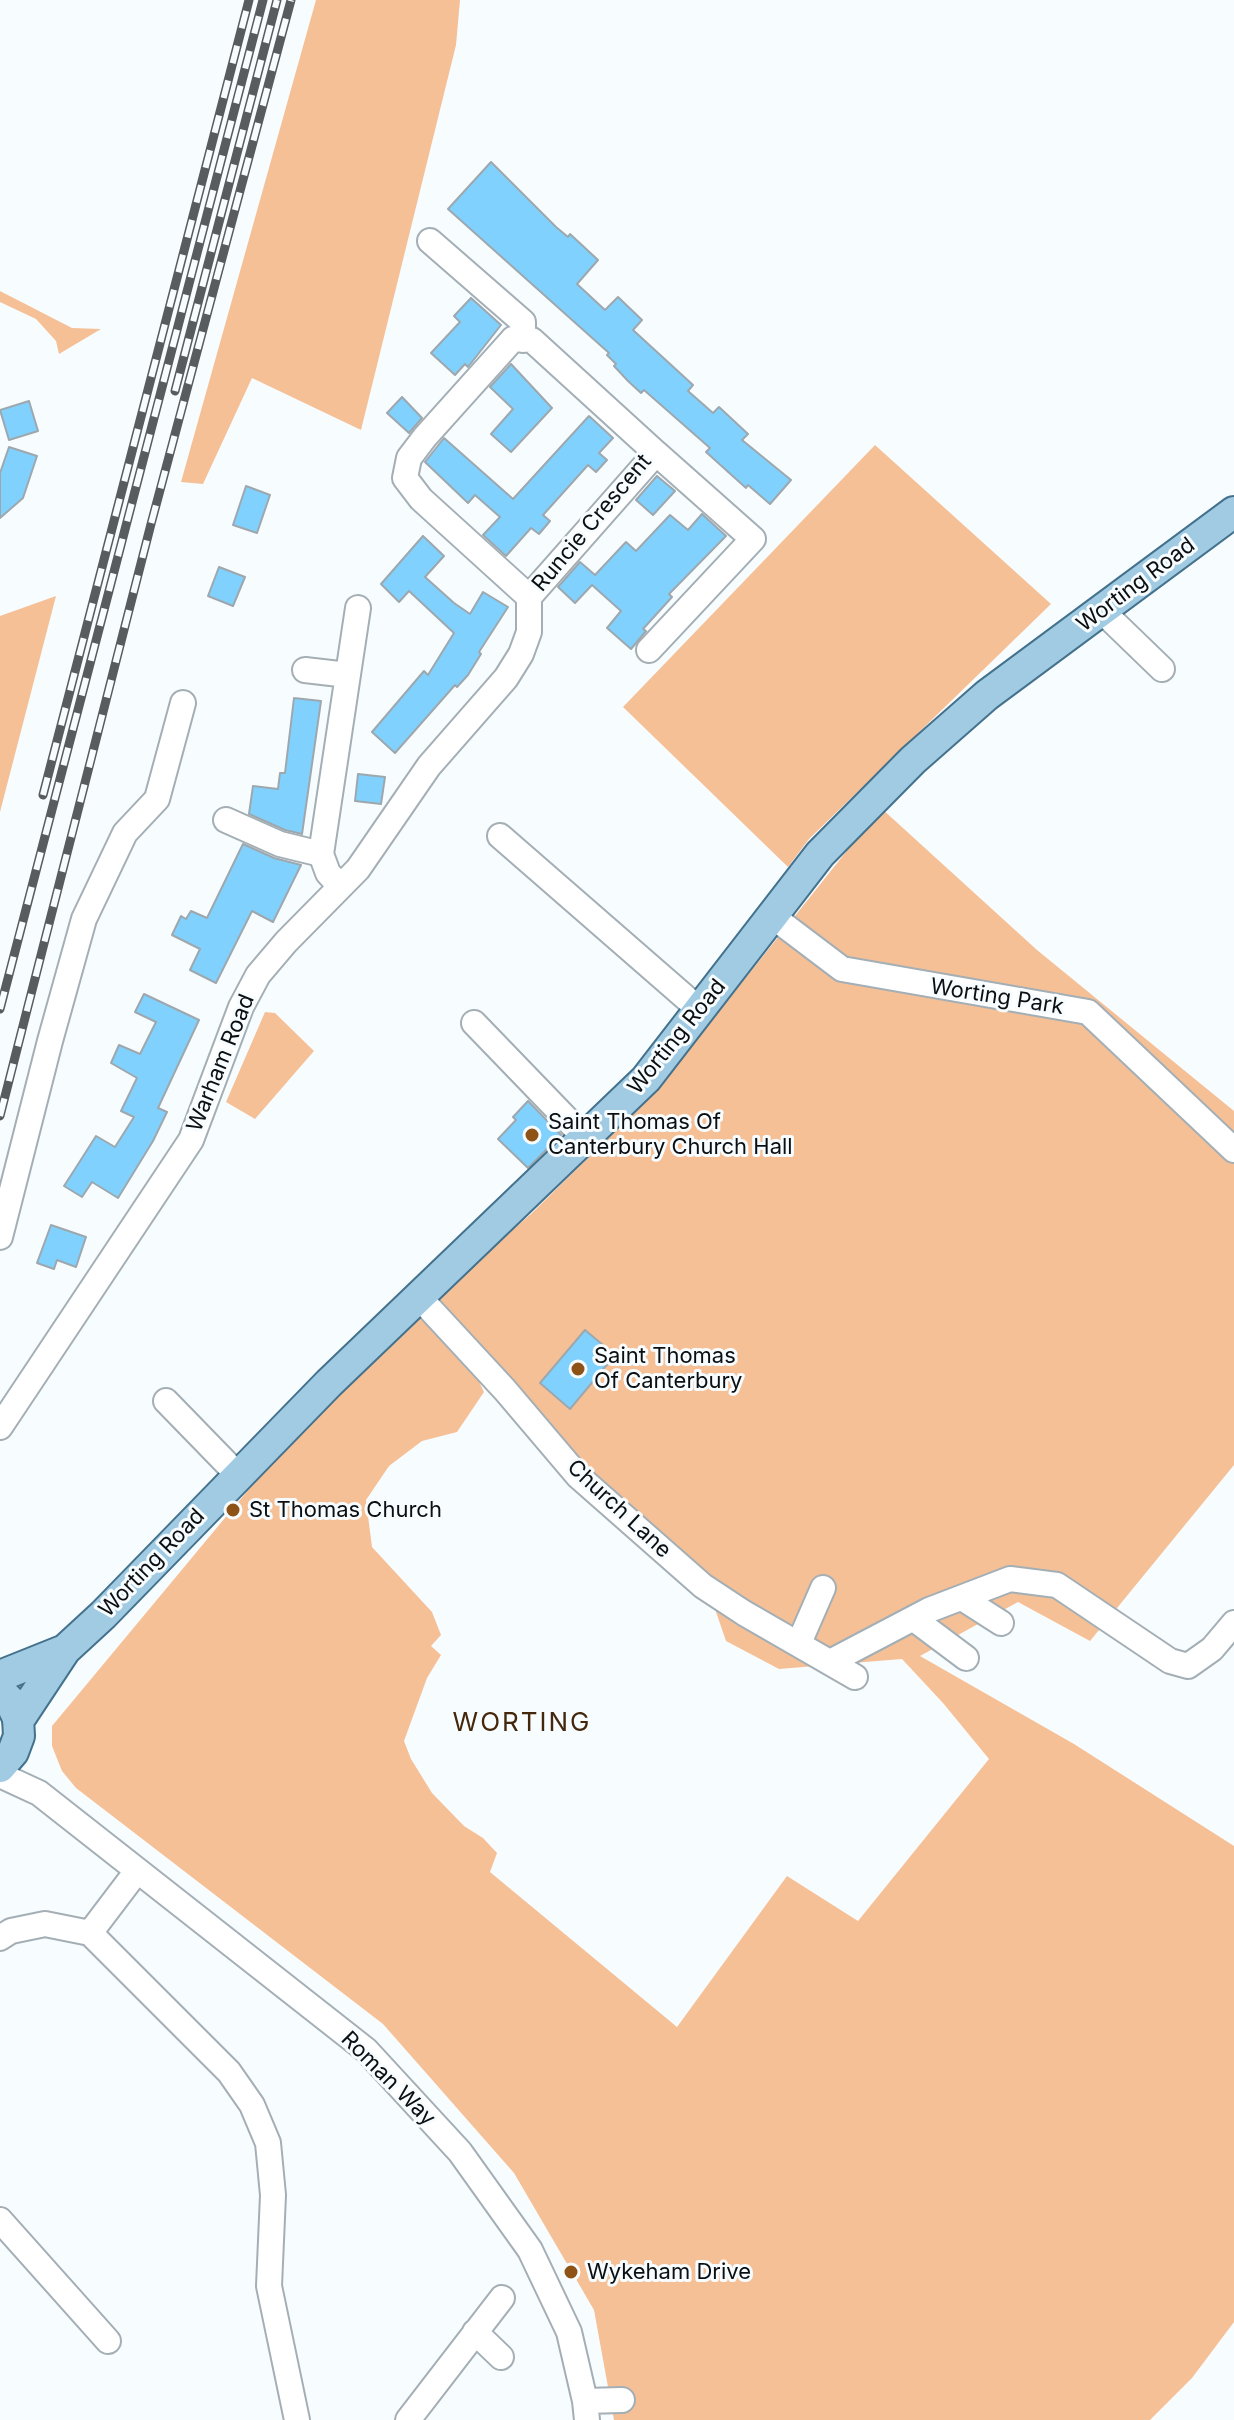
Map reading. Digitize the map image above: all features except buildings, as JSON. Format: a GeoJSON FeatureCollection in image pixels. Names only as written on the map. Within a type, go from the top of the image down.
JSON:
{"type":"FeatureCollection","features":[{"type":"Feature","properties":{"kind":"main road","name":"Worting Road"},"geometry":{"type":"LineString","coordinates":[[18,1721],[65,1650],[103,1615],[237,1474],[646,1079],[820,854],[913,760],[987,695],[1234,512]]}},
{"type":"Feature","properties":{"kind":"main road","name":"Worting Road"},"geometry":{"type":"LineString","coordinates":[[0,1676],[65,1650]]}},
{"type":"Feature","properties":{"kind":"main road"},"geometry":{"type":"LineString","coordinates":[[0,1691],[10,1701],[18,1721],[19,1736],[4,1764]]}},
{"type":"Feature","properties":{"kind":"street"},"geometry":{"type":"LineString","coordinates":[[430,241],[523,322],[523,340]]}},
{"type":"Feature","properties":{"kind":"street","name":"Runcie Crescent"},"geometry":{"type":"LineString","coordinates":[[513,339],[532,340],[656,453],[529,597],[421,499],[405,478],[409,458],[425,437],[513,339]]}},
{"type":"Feature","properties":{"kind":"street"},"geometry":{"type":"LineString","coordinates":[[649,650],[753,539],[656,453]]}},
{"type":"Feature","properties":{"kind":"street","name":"Warham Road"},"geometry":{"type":"LineString","coordinates":[[0,1427],[191,1140],[241,1007],[258,975],[358,869],[429,766],[506,678],[521,654],[529,632],[529,597]]}},
{"type":"Feature","properties":{"kind":"street"},"geometry":{"type":"LineString","coordinates":[[340,886],[328,873],[321,854],[358,608]]}},
{"type":"Feature","properties":{"kind":"street"},"geometry":{"type":"LineString","coordinates":[[1101,610],[1162,669]]}},
{"type":"Feature","properties":{"kind":"street"},"geometry":{"type":"LineString","coordinates":[[305,670],[348,675]]}},
{"type":"Feature","properties":{"kind":"street"},"geometry":{"type":"LineString","coordinates":[[0,1237],[84,919],[125,833],[157,799],[183,703]]}},
{"type":"Feature","properties":{"kind":"street"},"geometry":{"type":"LineString","coordinates":[[226,820],[280,844],[321,854]]}},
{"type":"Feature","properties":{"kind":"street"},"geometry":{"type":"LineString","coordinates":[[500,836],[701,1011]]}},
{"type":"Feature","properties":{"kind":"street","name":"Worting Park"},"geometry":{"type":"LineString","coordinates":[[772,916],[842,969],[1088,1012],[1234,1150]]}},
{"type":"Feature","properties":{"kind":"street"},"geometry":{"type":"LineString","coordinates":[[474,1023],[585,1138]]}},
{"type":"Feature","properties":{"kind":"street","name":"Church Lane"},"geometry":{"type":"LineString","coordinates":[[419,1297],[505,1390],[578,1476],[703,1586],[855,1677]]}},
{"type":"Feature","properties":{"kind":"street"},"geometry":{"type":"LineString","coordinates":[[166,1401],[237,1474]]}},
{"type":"Feature","properties":{"kind":"street"},"geometry":{"type":"LineString","coordinates":[[830,1662],[914,1619],[1010,1579],[1057,1585],[1170,1661],[1188,1666],[1212,1649],[1234,1623]]}},
{"type":"Feature","properties":{"kind":"street"},"geometry":{"type":"LineString","coordinates":[[799,1643],[823,1588]]}},
{"type":"Feature","properties":{"kind":"street"},"geometry":{"type":"LineString","coordinates":[[962,1598],[1001,1623]]}},
{"type":"Feature","properties":{"kind":"street"},"geometry":{"type":"LineString","coordinates":[[914,1619],[966,1658]]}},
{"type":"Feature","properties":{"kind":"street","name":"Roman Way"},"geometry":{"type":"LineString","coordinates":[[4,1764],[366,2050],[460,2152],[530,2250],[569,2332],[586,2410]]}},
{"type":"Feature","properties":{"kind":"street"},"geometry":{"type":"LineString","coordinates":[[90,1933],[137,1871]]}},
{"type":"Feature","properties":{"kind":"street"},"geometry":{"type":"LineString","coordinates":[[0,1938],[11,1931],[45,1924],[90,1933],[229,2072],[252,2105],[268,2143],[273,2195],[269,2286],[278,2339],[301,2419]]}},
{"type":"Feature","properties":{"kind":"street"},"geometry":{"type":"LineString","coordinates":[[0,2220],[108,2341]]}},
{"type":"Feature","properties":{"kind":"street"},"geometry":{"type":"LineString","coordinates":[[408,2420],[502,2298]]}},
{"type":"Feature","properties":{"kind":"street"},"geometry":{"type":"LineString","coordinates":[[475,2332],[501,2357]]}},
{"type":"Feature","properties":{"kind":"street"},"geometry":{"type":"LineString","coordinates":[[586,2410],[622,2400]]}},
{"type":"Feature","properties":{"kind":"shaded area"},"geometry":{"type":"Polygon","coordinates":[[[316,0],[460,0],[456,45],[361,430],[252,378],[203,484],[181,482],[316,0]]]}},
{"type":"Feature","properties":{"kind":"shaded area"},"geometry":{"type":"Polygon","coordinates":[[[0,291],[72,328],[101,329],[59,354],[56,341],[36,319],[0,302],[0,291]]]}},
{"type":"Feature","properties":{"kind":"shaded area"},"geometry":{"type":"Polygon","coordinates":[[[875,445],[1051,604],[809,839],[788,867],[623,707],[875,445]]]}},
{"type":"Feature","properties":{"kind":"shaded area"},"geometry":{"type":"Polygon","coordinates":[[[56,596],[0,812],[0,616],[56,596]]]}},
{"type":"Feature","properties":{"kind":"shaded area"},"geometry":{"type":"Polygon","coordinates":[[[881,808],[1037,950],[1234,1111],[1234,1465],[1090,1641],[1018,1602],[920,1656],[1074,1744],[1234,1846],[1234,2322],[1192,2378],[1150,2420],[614,2420],[594,2310],[514,2173],[383,2024],[76,1788],[62,1771],[52,1746],[52,1726],[254,1483],[417,1312],[531,1214],[653,1094],[881,808]],[[470,1363],[484,1392],[457,1432],[422,1441],[389,1466],[366,1500],[372,1547],[432,1612],[441,1635],[431,1646],[441,1655],[427,1678],[404,1741],[411,1759],[432,1793],[464,1826],[483,1838],[497,1853],[490,1872],[677,2027],[787,1876],[858,1921],[989,1759],[902,1659],[779,1669],[726,1641],[715,1609],[723,1600],[470,1363]]]}},
{"type":"Feature","properties":{"kind":"shaded area"},"geometry":{"type":"Polygon","coordinates":[[[265,1012],[275,1013],[314,1051],[255,1119],[226,1102],[265,1012]]]}},
{"type":"Feature","properties":{"kind":"railway"},"geometry":{"type":"LineString","coordinates":[[43,795],[249,0]]}},
{"type":"Feature","properties":{"kind":"railway"},"geometry":{"type":"LineString","coordinates":[[0,1009],[263,0]]}},
{"type":"Feature","properties":{"kind":"railway"},"geometry":{"type":"LineString","coordinates":[[175,391],[277,0]]}},
{"type":"Feature","properties":{"kind":"railway"},"geometry":{"type":"LineString","coordinates":[[0,1116],[151,524],[291,0]]}},
{"type":"Feature","properties":{"kind":"place","name":"Saint Thomas Of Canterbury Church Hall"},"geometry":{"type":"Point","coordinates":[532,1135]}},
{"type":"Feature","properties":{"kind":"place","name":"Saint Thomas Of Canterbury"},"geometry":{"type":"Point","coordinates":[578,1369]}},
{"type":"Feature","properties":{"kind":"place","name":"St Thomas Church"},"geometry":{"type":"Point","coordinates":[233,1510]}},
{"type":"Feature","properties":{"kind":"place","name":"Wykeham Drive"},"geometry":{"type":"Point","coordinates":[571,2272]}},
{"type":"Feature","properties":{"kind":"district","name":"WORTING"},"geometry":{"type":"Point","coordinates":[522,1723]}}]}
